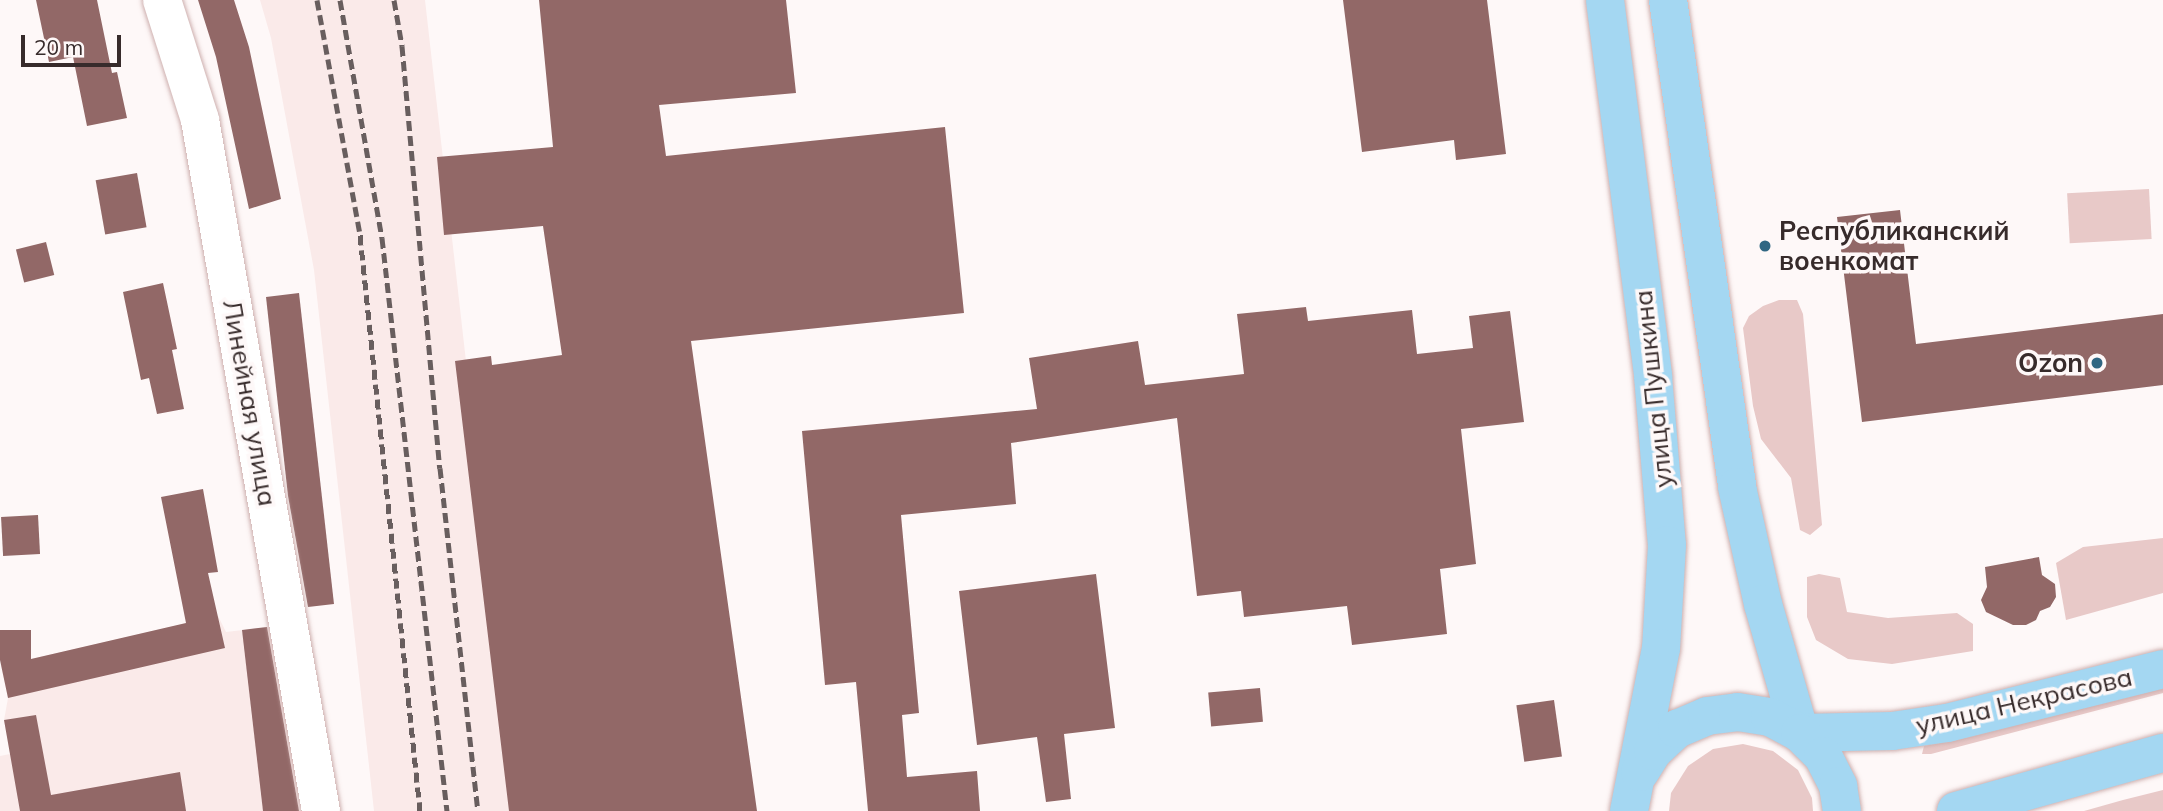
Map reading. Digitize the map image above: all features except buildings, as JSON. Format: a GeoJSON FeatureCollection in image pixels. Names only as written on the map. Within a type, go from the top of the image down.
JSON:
{"type":"FeatureCollection","features":[{"type":"Feature","properties":{"kind":"main road","name":"улица Пушкина"},"geometry":{"type":"LineString","coordinates":[[1605,0],[1653,376],[1666,533],[1661,648],[1633,795]]}},
{"type":"Feature","properties":{"kind":"main road"},"geometry":{"type":"LineString","coordinates":[[1668,0],[1737,487],[1763,604],[1800,733]]}},
{"type":"Feature","properties":{"kind":"main road","name":"улица Некрасова"},"geometry":{"type":"LineString","coordinates":[[1800,733],[1892,731],[1947,723],[2163,669]]}},
{"type":"Feature","properties":{"kind":"main road"},"geometry":{"type":"LineString","coordinates":[[1603,811],[1633,795],[1653,751],[1677,729],[1707,716],[1738,712],[1770,718],[1800,733],[1823,756],[1838,786],[1842,811]]}},
{"type":"Feature","properties":{"kind":"main road"},"geometry":{"type":"LineString","coordinates":[[1956,811],[2163,753]]}},
{"type":"Feature","properties":{"kind":"street","name":"Линейная улица"},"geometry":{"type":"LineString","coordinates":[[162,0],[200,120],[321,811]]}},
{"type":"Feature","properties":{"kind":"shaded area"},"geometry":{"type":"Polygon","coordinates":[[[260,0],[425,0],[517,811],[374,811],[314,270],[271,38],[260,0]]]}},
{"type":"Feature","properties":{"kind":"shaded area"},"geometry":{"type":"Polygon","coordinates":[[[2149,189],[2152,239],[2070,243],[2067,193],[2149,189]]]}},
{"type":"Feature","properties":{"kind":"shaded area"},"geometry":{"type":"Polygon","coordinates":[[[1779,300],[1797,300],[1803,314],[1822,525],[1810,535],[1800,530],[1791,478],[1761,439],[1753,406],[1743,328],[1749,316],[1763,306],[1779,300]]]}},
{"type":"Feature","properties":{"kind":"shaded area"},"geometry":{"type":"Polygon","coordinates":[[[2163,538],[2163,593],[2066,620],[2056,563],[2083,547],[2163,538]]]}},
{"type":"Feature","properties":{"kind":"shaded area"},"geometry":{"type":"Polygon","coordinates":[[[1819,574],[1840,578],[1847,612],[1888,618],[1957,613],[1973,624],[1973,651],[1892,664],[1848,659],[1816,640],[1807,617],[1807,577],[1819,574]]]}},
{"type":"Feature","properties":{"kind":"shaded area"},"geometry":{"type":"Polygon","coordinates":[[[218,616],[226,632],[279,626],[300,811],[0,811],[0,756],[10,754],[4,720],[8,698],[1,666],[218,616]]]}},
{"type":"Feature","properties":{"kind":"shaded area"},"geometry":{"type":"Polygon","coordinates":[[[2163,683],[2163,693],[1931,754],[1922,754],[1924,746],[1957,740],[2163,683]]]}},
{"type":"Feature","properties":{"kind":"shaded area"},"geometry":{"type":"Polygon","coordinates":[[[1743,744],[1773,751],[1798,770],[1812,798],[1813,811],[1669,811],[1671,793],[1688,766],[1713,749],[1743,744]]]}},
{"type":"Feature","properties":{"kind":"shaded area"},"geometry":{"type":"Polygon","coordinates":[[[2163,790],[2163,811],[2084,811],[2123,800],[2163,790]]]}},
{"type":"Feature","properties":{"kind":"railway"},"geometry":{"type":"LineString","coordinates":[[317,0],[360,235],[420,811]]}},
{"type":"Feature","properties":{"kind":"railway"},"geometry":{"type":"LineString","coordinates":[[340,0],[382,238],[447,811]]}},
{"type":"Feature","properties":{"kind":"railway"},"geometry":{"type":"LineString","coordinates":[[394,0],[402,46],[440,468],[478,811]]}},
{"type":"Feature","properties":{"kind":"place","name":"Республиканский военкомат"},"geometry":{"type":"Point","coordinates":[1765,246]}},
{"type":"Feature","properties":{"kind":"place","name":"Ozon"},"geometry":{"type":"Point","coordinates":[2097,363]}}]}
